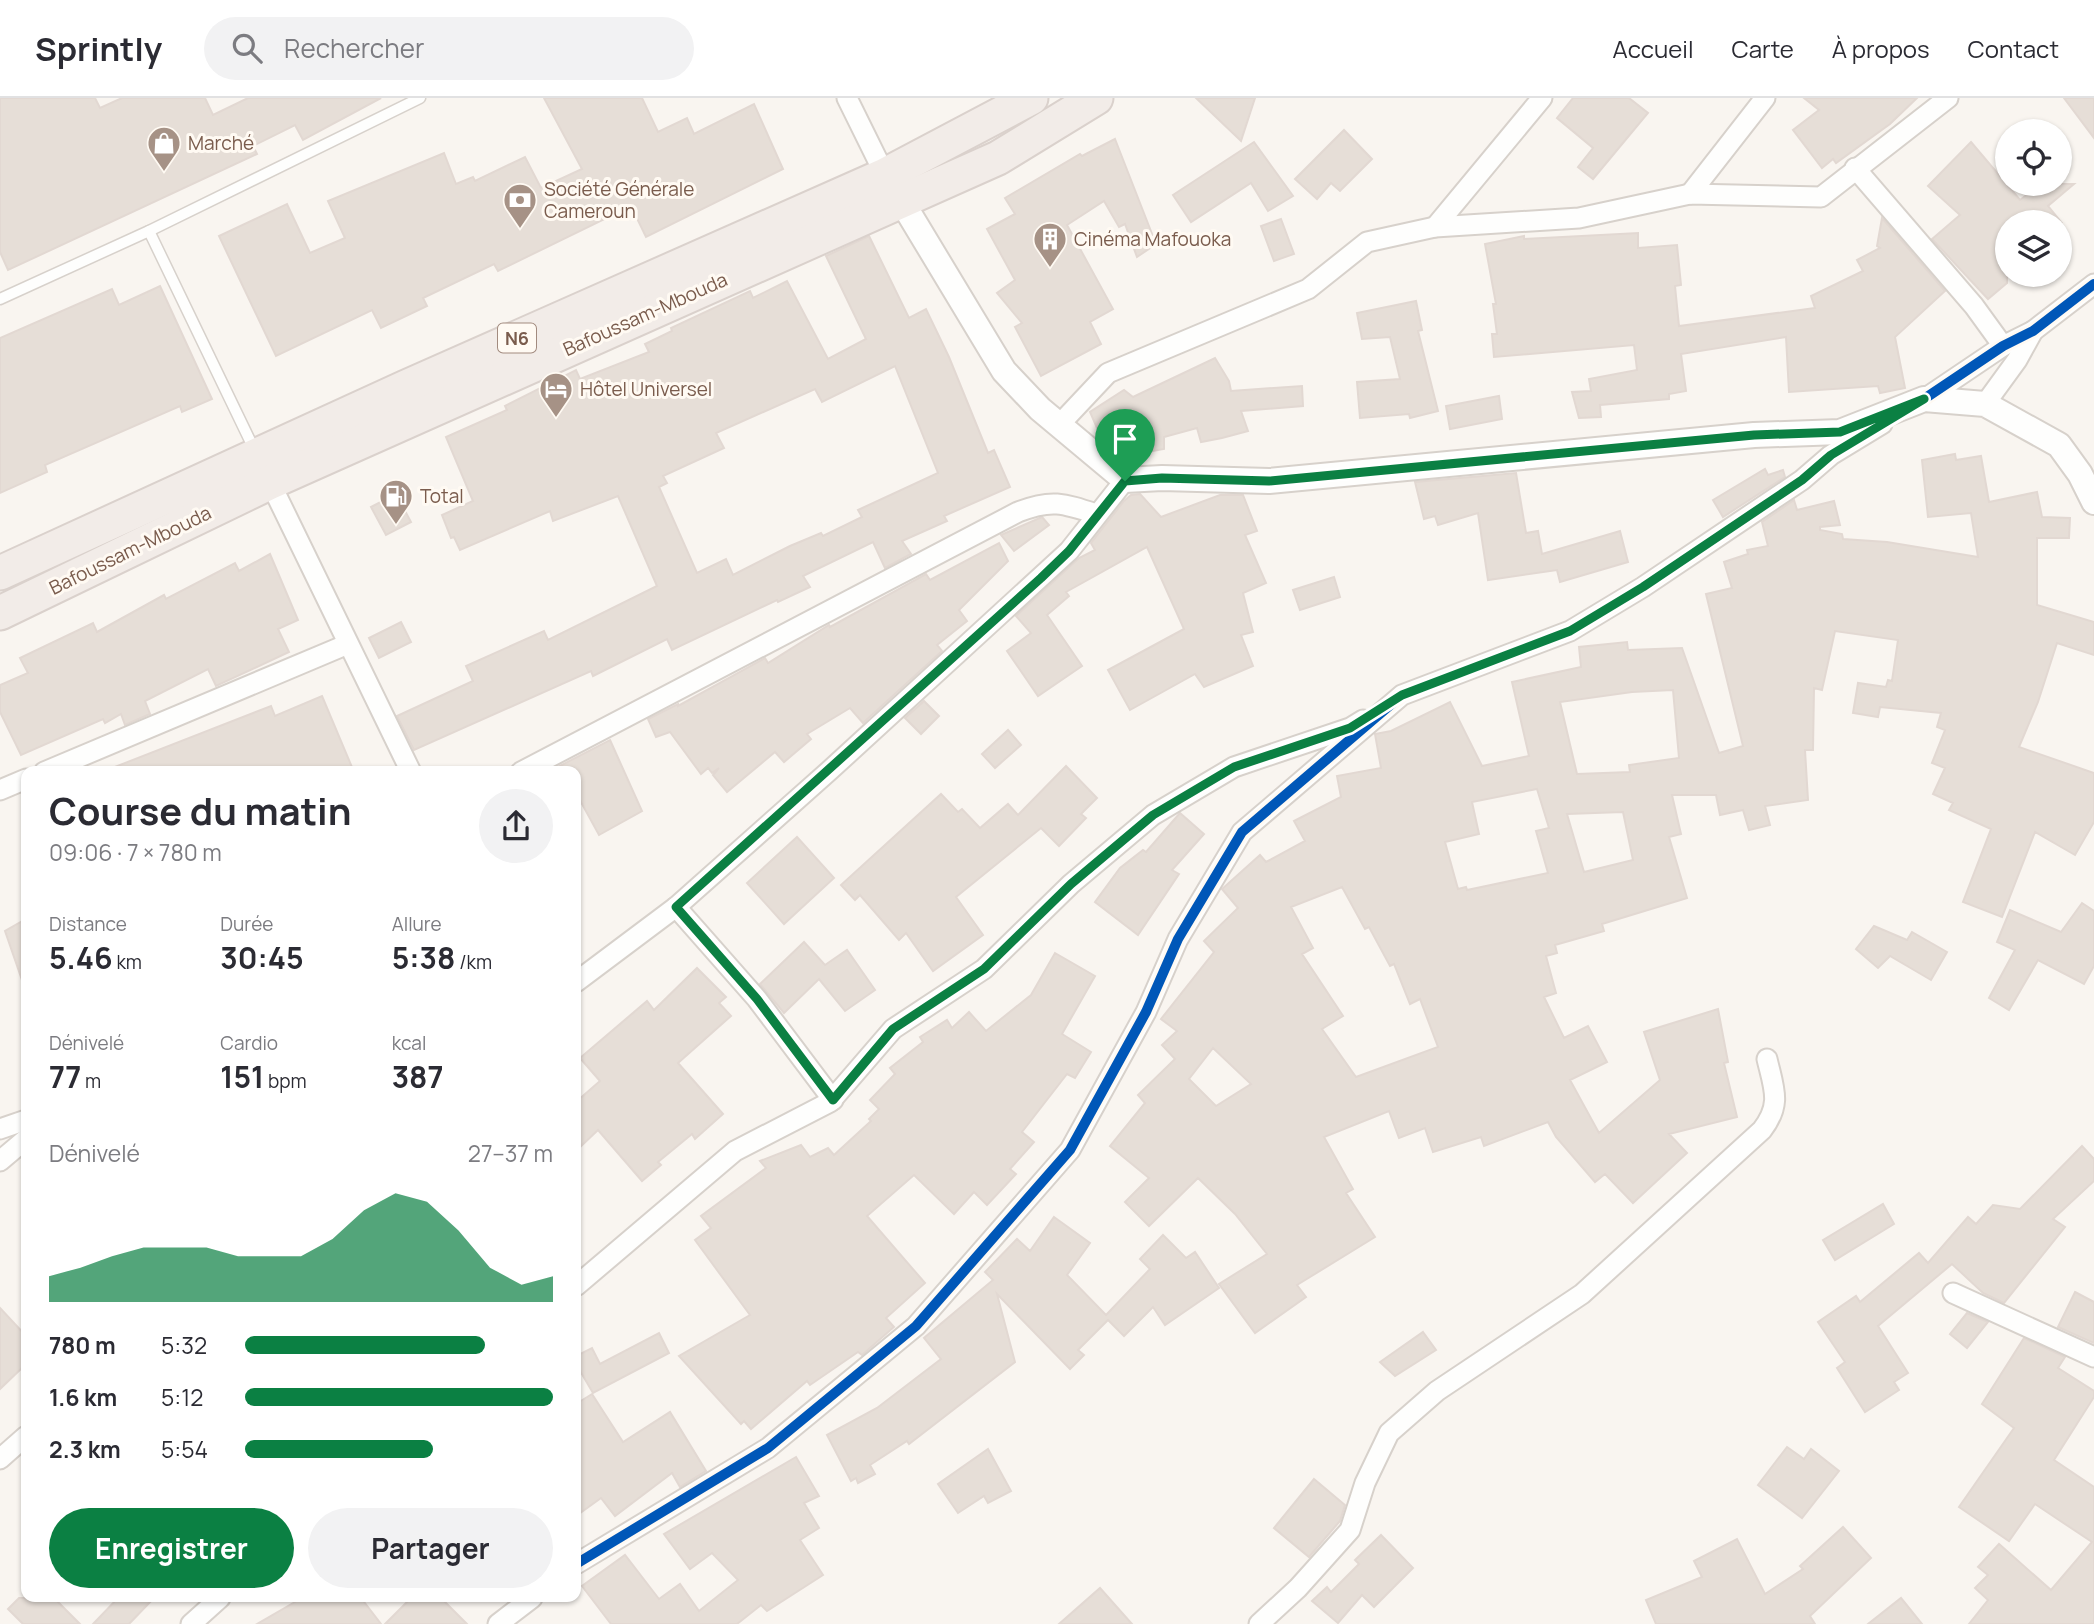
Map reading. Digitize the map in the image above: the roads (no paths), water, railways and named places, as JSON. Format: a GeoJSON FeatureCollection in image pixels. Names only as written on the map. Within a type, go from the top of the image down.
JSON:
{"type":"FeatureCollection","features":[{"type":"Feature","properties":{"kind":"highway","name":"Bafoussam-Mbouda"},"geometry":{"type":"LineString","coordinates":[[894,188],[1031,98]]}},
{"type":"Feature","properties":{"kind":"highway","name":"Bafoussam-Mbouda"},"geometry":{"type":"LineString","coordinates":[[0,573],[263,468],[894,188],[998,158],[1096,98]]}},
{"type":"Feature","properties":{"kind":"highway","name":"Bafoussam-Mbouda"},"geometry":{"type":"LineString","coordinates":[[0,613],[263,468]]}},
{"type":"Feature","properties":{"kind":"street"},"geometry":{"type":"LineString","coordinates":[[847,98],[894,188],[1004,371],[1040,409],[1083,442],[1101,464],[1125,481],[1162,478],[1269,481],[1754,435],[1840,432],[1924,399],[1985,404],[2059,445],[2080,474],[2094,502]]}},
{"type":"Feature","properties":{"kind":"street"},"geometry":{"type":"LineString","coordinates":[[1435,227],[1542,98]]}},
{"type":"Feature","properties":{"kind":"street"},"geometry":{"type":"LineString","coordinates":[[1690,194],[1765,98]]}},
{"type":"Feature","properties":{"kind":"street"},"geometry":{"type":"LineString","coordinates":[[1060,424],[1108,373],[1308,289],[1367,242],[1435,227],[1579,218],[1690,194],[1821,197],[1948,98]]}},
{"type":"Feature","properties":{"kind":"street"},"geometry":{"type":"LineString","coordinates":[[1855,168],[1974,306],[2003,346]]}},
{"type":"Feature","properties":{"kind":"street"},"geometry":{"type":"LineString","coordinates":[[581,1282],[735,1152],[833,1100],[893,1029],[984,969],[1071,884],[1153,815],[1234,767],[1350,728],[1402,695],[1570,631],[1643,587],[1791,488],[1831,455],[1924,399],[2003,346],[2033,331],[2094,284]]}},
{"type":"Feature","properties":{"kind":"street"},"geometry":{"type":"LineString","coordinates":[[1985,404],[2017,360],[2033,331]]}},
{"type":"Feature","properties":{"kind":"street"},"geometry":{"type":"LineString","coordinates":[[263,468],[408,766]]}},
{"type":"Feature","properties":{"kind":"street"},"geometry":{"type":"LineString","coordinates":[[581,978],[676,907],[1041,578],[1069,551],[1125,481]]}},
{"type":"Feature","properties":{"kind":"street"},"geometry":{"type":"LineString","coordinates":[[532,766],[1018,512],[1044,502],[1067,504],[1096,514]]}},
{"type":"Feature","properties":{"kind":"street"},"geometry":{"type":"LineString","coordinates":[[58,766],[348,644]]}},
{"type":"Feature","properties":{"kind":"street"},"geometry":{"type":"LineString","coordinates":[[581,1561],[768,1448],[916,1326],[1070,1150],[1146,1012],[1178,939],[1242,832],[1402,695]]}},
{"type":"Feature","properties":{"kind":"street"},"geometry":{"type":"LineString","coordinates":[[0,790],[21,781]]}},
{"type":"Feature","properties":{"kind":"street"},"geometry":{"type":"LineString","coordinates":[[676,907],[757,999],[833,1100]]}},
{"type":"Feature","properties":{"kind":"street"},"geometry":{"type":"LineString","coordinates":[[1259,1624],[1298,1588],[1350,1530],[1365,1483],[1389,1433],[1437,1391],[1582,1294],[1762,1130],[1773,1115],[1776,1098],[1767,1059]]}},
{"type":"Feature","properties":{"kind":"street"},"geometry":{"type":"LineString","coordinates":[[0,1129],[21,1122]]}},
{"type":"Feature","properties":{"kind":"street"},"geometry":{"type":"LineString","coordinates":[[0,1161],[21,1143]]}},
{"type":"Feature","properties":{"kind":"street"},"geometry":{"type":"LineString","coordinates":[[1953,1293],[2094,1357]]}},
{"type":"Feature","properties":{"kind":"street"},"geometry":{"type":"LineString","coordinates":[[0,1459],[21,1440]]}},
{"type":"Feature","properties":{"kind":"street"},"geometry":{"type":"LineString","coordinates":[[191,1624],[216,1602]]}},
{"type":"Feature","properties":{"kind":"street"},"geometry":{"type":"LineString","coordinates":[[498,1624],[527,1602]]}},
{"type":"Feature","properties":{"kind":"lane"},"geometry":{"type":"LineString","coordinates":[[0,299],[149,231],[420,98]]}},
{"type":"Feature","properties":{"kind":"lane"},"geometry":{"type":"LineString","coordinates":[[149,231],[263,468]]}},
{"type":"Feature","properties":{"kind":"place","name":"Marché"},"geometry":{"type":"Point","coordinates":[164,173]}},
{"type":"Feature","properties":{"kind":"place","name":"Société Générale Cameroun"},"geometry":{"type":"Point","coordinates":[520,230]}},
{"type":"Feature","properties":{"kind":"place","name":"Cinéma Mafouoka"},"geometry":{"type":"Point","coordinates":[1050,269]}},
{"type":"Feature","properties":{"kind":"place","name":"Hôtel Universel"},"geometry":{"type":"Point","coordinates":[556,419]}},
{"type":"Feature","properties":{"kind":"place","name":"Total"},"geometry":{"type":"Point","coordinates":[396,526]}}]}
